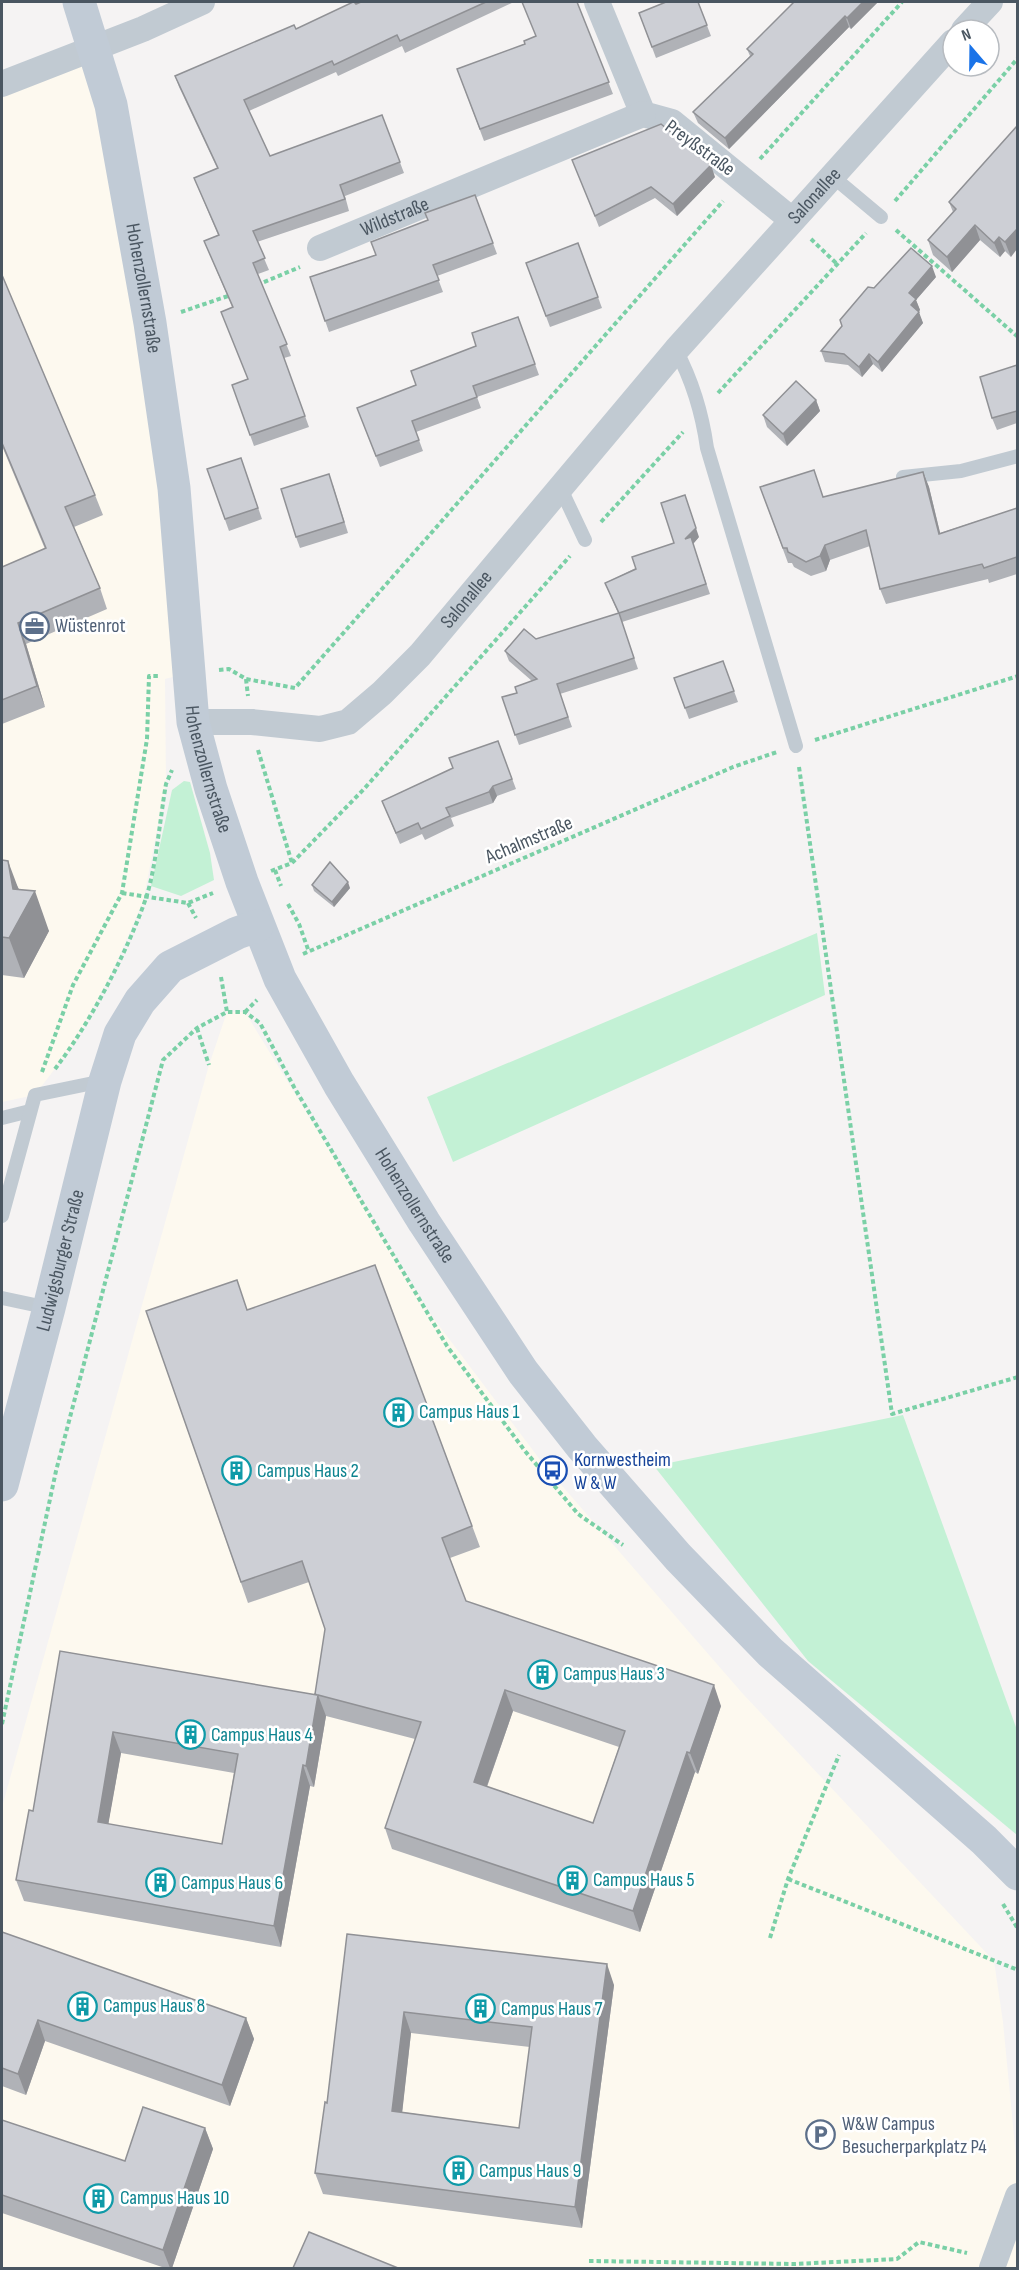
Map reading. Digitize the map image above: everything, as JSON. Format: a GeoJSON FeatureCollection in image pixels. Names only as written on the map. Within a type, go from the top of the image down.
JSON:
{"type":"FeatureCollection","features":[{"type":"Feature","properties":{"kind":"main road","name":"Hohenzollernstraße"},"geometry":{"type":"LineString","coordinates":[[79,2],[111,105],[150,323],[174,488],[191,710],[211,789],[257,926],[275,968],[339,1084],[424,1222],[523,1372],[582,1447],[678,1557],[770,1652],[984,1840],[1017,1874]]}},
{"type":"Feature","properties":{"kind":"main road","name":"Ludwigsburger Straße"},"geometry":{"type":"LineString","coordinates":[[2,1485],[49,1308],[105,1081],[120,1034],[140,1001],[170,967],[220,941],[257,926]]}},
{"type":"Feature","properties":{"kind":"street"},"geometry":{"type":"LineString","coordinates":[[2,84],[202,2]]}},
{"type":"Feature","properties":{"kind":"street","name":"Preyßstraße"},"geometry":{"type":"LineString","coordinates":[[597,2],[643,114],[672,122],[792,220]]}},
{"type":"Feature","properties":{"kind":"street"},"geometry":{"type":"LineString","coordinates":[[975,18],[990,2]]}},
{"type":"Feature","properties":{"kind":"street","name":"Salonallee"},"geometry":{"type":"LineString","coordinates":[[191,710],[252,722],[320,729],[348,722],[382,693],[420,655],[676,350],[941,55]]}},
{"type":"Feature","properties":{"kind":"street","name":"Wildstraße"},"geometry":{"type":"LineString","coordinates":[[320,248],[643,114]]}},
{"type":"Feature","properties":{"kind":"street"},"geometry":{"type":"LineString","coordinates":[[993,2264],[1017,2196]]}},
{"type":"Feature","properties":{"kind":"lane"},"geometry":{"type":"LineString","coordinates":[[832,176],[881,217]]}},
{"type":"Feature","properties":{"kind":"lane"},"geometry":{"type":"LineString","coordinates":[[676,350],[691,378],[702,411],[707,448],[796,746]]}},
{"type":"Feature","properties":{"kind":"lane"},"geometry":{"type":"LineString","coordinates":[[903,477],[962,471],[1017,456]]}},
{"type":"Feature","properties":{"kind":"lane"},"geometry":{"type":"LineString","coordinates":[[560,487],[585,540]]}},
{"type":"Feature","properties":{"kind":"lane"},"geometry":{"type":"LineString","coordinates":[[2,1216],[35,1095],[105,1081]]}},
{"type":"Feature","properties":{"kind":"lane"},"geometry":{"type":"LineString","coordinates":[[2,1118],[30,1112]]}},
{"type":"Feature","properties":{"kind":"lane"},"geometry":{"type":"LineString","coordinates":[[2,1298],[49,1308]]}},
{"type":"Feature","properties":{"kind":"path"},"geometry":{"type":"LineString","coordinates":[[246,679],[295,688],[902,2]]}},
{"type":"Feature","properties":{"kind":"path"},"geometry":{"type":"LineString","coordinates":[[275,870],[292,863],[364,789],[585,540],[881,217],[1017,58]]}},
{"type":"Feature","properties":{"kind":"path"},"geometry":{"type":"LineString","coordinates":[[881,217],[1017,338]]}},
{"type":"Feature","properties":{"kind":"path"},"geometry":{"type":"LineString","coordinates":[[248,288],[297,270],[320,248]]}},
{"type":"Feature","properties":{"kind":"path"},"geometry":{"type":"LineString","coordinates":[[150,323],[238,292]]}},
{"type":"Feature","properties":{"kind":"path"},"geometry":{"type":"LineString","coordinates":[[35,1095],[73,985],[122,893],[147,739],[149,676],[167,675]]}},
{"type":"Feature","properties":{"kind":"path","name":"Achalmstraße"},"geometry":{"type":"LineString","coordinates":[[275,968],[360,928],[733,767],[1017,676]]}},
{"type":"Feature","properties":{"kind":"path"},"geometry":{"type":"LineString","coordinates":[[76,1041],[114,968],[146,897],[166,784],[191,710]]}},
{"type":"Feature","properties":{"kind":"path"},"geometry":{"type":"LineString","coordinates":[[252,722],[261,767],[292,863]]}},
{"type":"Feature","properties":{"kind":"path"},"geometry":{"type":"LineString","coordinates":[[796,746],[892,1414],[1017,1377]]}},
{"type":"Feature","properties":{"kind":"path"},"geometry":{"type":"LineString","coordinates":[[122,893],[188,903]]}},
{"type":"Feature","properties":{"kind":"path"},"geometry":{"type":"LineString","coordinates":[[2,1724],[56,1471],[162,1060],[197,1028],[227,1011],[244,1011]]}},
{"type":"Feature","properties":{"kind":"path"},"geometry":{"type":"LineString","coordinates":[[197,1028],[209,1065]]}},
{"type":"Feature","properties":{"kind":"path"},"geometry":{"type":"LineString","coordinates":[[770,1938],[788,1879],[839,1755]]}},
{"type":"Feature","properties":{"kind":"path"},"geometry":{"type":"LineString","coordinates":[[788,1879],[1017,1970]]}},
{"type":"Feature","properties":{"kind":"path"},"geometry":{"type":"LineString","coordinates":[[589,2261],[795,2264],[897,2259],[919,2242],[993,2264]]}},
{"type":"Feature","properties":{"kind":"shaded area"},"geometry":{"type":"Polygon","coordinates":[[[94,47],[188,673],[165,679],[166,784],[143,902],[114,968],[76,1041],[35,1095],[2,1102],[2,84],[94,47]]]}},
{"type":"Feature","properties":{"kind":"shaded area"},"geometry":{"type":"Polygon","coordinates":[[[227,1012],[245,1012],[428,1311],[544,1465],[743,1694],[994,1961],[1003,2022],[1017,2167],[1017,2268],[2,2268],[2,1807],[209,1065],[227,1012]]]}},
{"type":"Feature","properties":{"kind":"green space"},"geometry":{"type":"Polygon","coordinates":[[[184,781],[190,782],[210,853],[214,880],[181,896],[151,886],[172,790],[184,781]]]}},
{"type":"Feature","properties":{"kind":"green space"},"geometry":{"type":"Polygon","coordinates":[[[817,933],[825,995],[453,1162],[427,1097],[817,933]]]}},
{"type":"Feature","properties":{"kind":"green space"},"geometry":{"type":"Polygon","coordinates":[[[903,1415],[1017,1730],[1017,1835],[808,1661],[654,1466],[903,1415]]]}},
{"type":"Feature","properties":{"kind":"building"},"geometry":{"type":"Polygon","coordinates":[[[354,2],[356,4],[361,2],[486,2],[400,41],[397,35],[334,65],[332,61],[244,100],[270,156],[382,115],[400,162],[340,185],[345,199],[253,231],[265,258],[253,263],[287,344],[280,347],[305,416],[250,435],[232,385],[248,379],[221,312],[233,307],[204,241],[219,235],[194,178],[218,168],[175,76],[294,25],[296,29],[354,2]]]}},
{"type":"Feature","properties":{"kind":"building"},"geometry":{"type":"Polygon","coordinates":[[[522,2],[577,2],[609,82],[480,129],[457,69],[525,44],[524,41],[536,36],[522,2]]]}},
{"type":"Feature","properties":{"kind":"building"},"geometry":{"type":"Polygon","coordinates":[[[666,2],[698,2],[707,25],[652,47],[639,13],[666,2]]]}},
{"type":"Feature","properties":{"kind":"building"},"geometry":{"type":"Polygon","coordinates":[[[794,2],[863,2],[847,18],[845,16],[725,138],[693,112],[753,54],[747,49],[794,2]]]}},
{"type":"Feature","properties":{"kind":"building"},"geometry":{"type":"Polygon","coordinates":[[[661,124],[711,165],[673,204],[651,187],[595,216],[572,160],[661,124]]]}},
{"type":"Feature","properties":{"kind":"building"},"geometry":{"type":"Polygon","coordinates":[[[1017,126],[1017,229],[1005,242],[999,237],[994,243],[975,225],[947,257],[928,240],[956,209],[949,202],[1017,126]]]}},
{"type":"Feature","properties":{"kind":"building"},"geometry":{"type":"Polygon","coordinates":[[[475,195],[493,243],[433,265],[439,280],[325,321],[310,277],[376,255],[371,242],[428,220],[425,213],[475,195]]]}},
{"type":"Feature","properties":{"kind":"building"},"geometry":{"type":"Polygon","coordinates":[[[578,243],[598,297],[546,316],[526,263],[578,243]]]}},
{"type":"Feature","properties":{"kind":"building"},"geometry":{"type":"Polygon","coordinates":[[[911,248],[932,266],[909,293],[916,299],[911,305],[919,312],[878,362],[869,354],[859,367],[844,354],[821,351],[842,326],[840,320],[868,287],[874,288],[911,248]]]}},
{"type":"Feature","properties":{"kind":"building"},"geometry":{"type":"Polygon","coordinates":[[[2,275],[95,495],[65,507],[100,588],[18,623],[37,686],[2,700],[2,567],[46,548],[2,443],[2,275]]]}},
{"type":"Feature","properties":{"kind":"building"},"geometry":{"type":"Polygon","coordinates":[[[518,317],[535,364],[473,386],[477,397],[412,421],[419,440],[376,456],[357,408],[416,385],[411,371],[476,346],[472,333],[518,317]]]}},
{"type":"Feature","properties":{"kind":"building"},"geometry":{"type":"Polygon","coordinates":[[[1017,365],[1017,411],[992,418],[980,377],[1017,365]]]}},
{"type":"Feature","properties":{"kind":"building"},"geometry":{"type":"Polygon","coordinates":[[[796,381],[816,400],[783,434],[763,415],[796,381]]]}},
{"type":"Feature","properties":{"kind":"building"},"geometry":{"type":"Polygon","coordinates":[[[241,458],[258,508],[225,519],[207,469],[241,458]]]}},
{"type":"Feature","properties":{"kind":"building"},"geometry":{"type":"Polygon","coordinates":[[[814,470],[823,497],[923,472],[939,534],[1017,508],[1017,557],[984,568],[982,564],[880,589],[866,530],[825,545],[820,556],[806,562],[788,552],[787,548],[783,548],[760,487],[814,470]]]}},
{"type":"Feature","properties":{"kind":"building"},"geometry":{"type":"Polygon","coordinates":[[[329,474],[344,522],[296,537],[281,489],[329,474]]]}},
{"type":"Feature","properties":{"kind":"building"},"geometry":{"type":"Polygon","coordinates":[[[685,495],[696,528],[685,539],[691,537],[706,584],[619,613],[605,583],[636,569],[632,557],[674,543],[661,503],[685,495]]]}},
{"type":"Feature","properties":{"kind":"building"},"geometry":{"type":"Polygon","coordinates":[[[619,613],[634,658],[557,684],[568,717],[515,735],[502,697],[517,693],[515,687],[537,679],[505,651],[524,629],[536,639],[619,613]]]}},
{"type":"Feature","properties":{"kind":"building"},"geometry":{"type":"Polygon","coordinates":[[[723,661],[734,691],[685,708],[674,678],[723,661]]]}},
{"type":"Feature","properties":{"kind":"building"},"geometry":{"type":"Polygon","coordinates":[[[498,741],[512,779],[493,786],[489,792],[446,808],[450,816],[421,829],[418,823],[396,833],[382,801],[453,768],[449,758],[498,741]]]}},
{"type":"Feature","properties":{"kind":"building"},"geometry":{"type":"Polygon","coordinates":[[[2,860],[8,861],[13,889],[35,891],[9,938],[2,937],[2,860]]]}},
{"type":"Feature","properties":{"kind":"building"},"geometry":{"type":"Polygon","coordinates":[[[330,862],[348,882],[332,902],[312,885],[330,862]]]}},
{"type":"Feature","properties":{"kind":"building"},"geometry":{"type":"Polygon","coordinates":[[[375,1265],[472,1526],[442,1538],[466,1601],[714,1685],[690,1753],[687,1752],[633,1911],[385,1828],[421,1722],[318,1695],[274,1926],[16,1880],[29,1810],[33,1811],[60,1651],[317,1695],[315,1694],[325,1629],[302,1561],[241,1582],[146,1311],[237,1280],[247,1310],[375,1265]],[[505,1690],[474,1782],[593,1823],[625,1731],[505,1690]],[[113,1732],[98,1822],[222,1844],[238,1754],[113,1732]]]}},
{"type":"Feature","properties":{"kind":"building","name":"Campus Haus 8"},"geometry":{"type":"Polygon","coordinates":[[[2,1932],[246,2018],[222,2085],[38,2020],[18,2074],[2,2068],[2,1932]]]}},
{"type":"Feature","properties":{"kind":"building"},"geometry":{"type":"Polygon","coordinates":[[[347,1934],[607,1964],[575,2207],[315,2173],[325,2102],[327,2103],[347,1934]],[[404,2012],[392,2111],[519,2128],[532,2027],[404,2012]]]}},
{"type":"Feature","properties":{"kind":"building","name":"Campus Haus 10"},"geometry":{"type":"Polygon","coordinates":[[[143,2107],[205,2128],[163,2250],[2,2195],[2,2120],[125,2161],[143,2107]]]}},
{"type":"Feature","properties":{"kind":"building"},"geometry":{"type":"Polygon","coordinates":[[[309,2232],[398,2268],[293,2268],[309,2232]]]}},
{"type":"Feature","properties":{"kind":"place","name":"Wüstenrot"},"geometry":{"type":"Point","coordinates":[34,626]}},
{"type":"Feature","properties":{"kind":"place","name":"Campus Haus 1"},"geometry":{"type":"Point","coordinates":[398,1412]}},
{"type":"Feature","properties":{"kind":"place","name":"Campus Haus 2"},"geometry":{"type":"Point","coordinates":[236,1471]}},
{"type":"Feature","properties":{"kind":"place","name":"Kornwestheim W & W"},"geometry":{"type":"Point","coordinates":[553,1471]}},
{"type":"Feature","properties":{"kind":"place","name":"Campus Haus 3"},"geometry":{"type":"Point","coordinates":[542,1674]}},
{"type":"Feature","properties":{"kind":"place","name":"Campus Haus 4"},"geometry":{"type":"Point","coordinates":[190,1735]}},
{"type":"Feature","properties":{"kind":"place","name":"Campus Haus 5"},"geometry":{"type":"Point","coordinates":[572,1880]}},
{"type":"Feature","properties":{"kind":"place","name":"Campus Haus 6"},"geometry":{"type":"Point","coordinates":[160,1883]}},
{"type":"Feature","properties":{"kind":"place","name":"Campus Haus 8"},"geometry":{"type":"Point","coordinates":[82,2006]}},
{"type":"Feature","properties":{"kind":"place","name":"Campus Haus 7"},"geometry":{"type":"Point","coordinates":[480,2009]}},
{"type":"Feature","properties":{"kind":"place","name":"W&W Campus Besucherparkplatz P4"},"geometry":{"type":"Point","coordinates":[821,2135]}},
{"type":"Feature","properties":{"kind":"place","name":"Campus Haus 9"},"geometry":{"type":"Point","coordinates":[458,2171]}},
{"type":"Feature","properties":{"kind":"place","name":"Campus Haus 10"},"geometry":{"type":"Point","coordinates":[99,2198]}}]}
